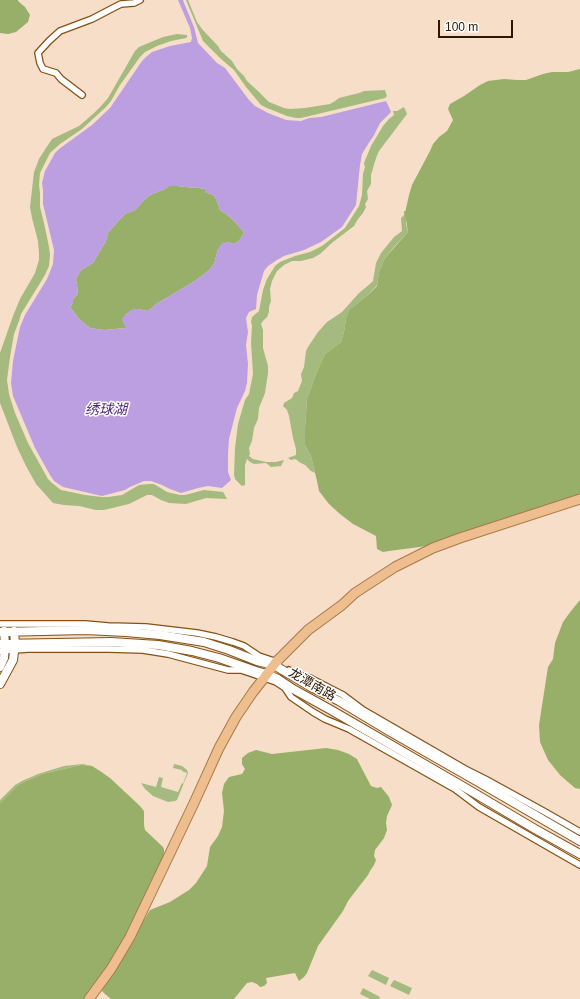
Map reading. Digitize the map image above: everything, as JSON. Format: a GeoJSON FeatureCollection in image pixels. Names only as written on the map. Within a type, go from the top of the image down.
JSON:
{"type":"FeatureCollection","features":[{"type":"Feature","properties":{"kind":"highway"},"geometry":{"type":"LineString","coordinates":[[89,999],[111,969],[130,937],[219,748],[236,717],[275,663],[308,630],[342,605],[355,593],[395,567],[433,548],[460,538],[580,499]]}},
{"type":"Feature","properties":{"kind":"main road","name":"龙潭南路"},"geometry":{"type":"LineString","coordinates":[[1,629],[14,631],[85,630],[144,633],[213,644],[256,661],[275,663],[311,687],[339,701],[580,842]]}},
{"type":"Feature","properties":{"kind":"main road"},"geometry":{"type":"LineString","coordinates":[[0,667],[4,658],[1,629]]}},
{"type":"Feature","properties":{"kind":"main road"},"geometry":{"type":"LineString","coordinates":[[0,684],[11,664],[14,654],[14,631]]}},
{"type":"Feature","properties":{"kind":"main road"},"geometry":{"type":"LineString","coordinates":[[207,635],[213,644]]}},
{"type":"Feature","properties":{"kind":"main road","name":"龙潭南路"},"geometry":{"type":"LineString","coordinates":[[2,647],[103,642],[158,645],[225,660],[256,671],[266,676],[278,679],[455,785],[580,854]]}},
{"type":"Feature","properties":{"kind":"main road"},"geometry":{"type":"LineString","coordinates":[[225,660],[229,650]]}},
{"type":"Feature","properties":{"kind":"main road"},"geometry":{"type":"LineString","coordinates":[[306,696],[311,687]]}},
{"type":"Feature","properties":{"kind":"street"},"geometry":{"type":"LineString","coordinates":[[82,95],[61,79],[56,73],[43,69],[38,53],[60,31],[92,19],[115,6],[134,3],[140,0]]}},
{"type":"Feature","properties":{"kind":"street"},"geometry":{"type":"LineString","coordinates":[[1,629],[85,624],[101,626],[146,627],[207,635],[244,646],[259,656],[294,673],[310,678],[343,695],[363,710],[401,732],[580,832]]}},
{"type":"Feature","properties":{"kind":"street"},"geometry":{"type":"LineString","coordinates":[[14,647],[143,650],[168,654],[228,670],[241,670],[266,676],[286,688],[291,697],[313,712],[325,719],[349,729],[455,785],[479,807],[580,864]]}},
{"type":"Feature","properties":{"kind":"green space"},"geometry":{"type":"Polygon","coordinates":[[[0,0],[18,0],[30,15],[28,22],[16,32],[8,34],[0,33],[0,0]]]}},
{"type":"Feature","properties":{"kind":"green space"},"geometry":{"type":"Polygon","coordinates":[[[186,0],[188,0],[197,22],[202,29],[232,61],[247,81],[269,102],[290,109],[330,104],[339,98],[364,91],[385,90],[387,96],[385,98],[301,118],[287,116],[267,108],[261,105],[234,70],[203,41],[186,0]]]}},
{"type":"Feature","properties":{"kind":"green space"},"geometry":{"type":"Polygon","coordinates":[[[177,34],[187,35],[187,37],[157,46],[145,52],[105,108],[82,129],[50,153],[40,173],[40,207],[49,247],[49,266],[21,314],[14,334],[7,380],[9,394],[15,413],[28,443],[48,479],[61,490],[85,495],[108,497],[122,495],[139,485],[154,484],[167,492],[180,495],[204,490],[223,492],[227,499],[206,498],[186,504],[169,503],[152,495],[147,495],[129,504],[104,510],[53,503],[36,484],[26,466],[0,403],[0,353],[20,299],[35,273],[39,260],[38,241],[30,207],[34,172],[39,159],[52,139],[79,126],[108,98],[135,51],[139,47],[163,37],[177,34]]]}},
{"type":"Feature","properties":{"kind":"green space"},"geometry":{"type":"Polygon","coordinates":[[[580,69],[580,495],[452,536],[427,546],[383,552],[377,549],[376,536],[353,524],[340,514],[329,504],[319,491],[311,456],[305,445],[307,399],[318,369],[325,354],[341,342],[349,310],[377,286],[379,272],[385,258],[408,232],[405,213],[412,185],[433,144],[447,131],[453,120],[448,109],[450,104],[488,81],[504,79],[526,80],[552,72],[568,72],[580,69]]]}},
{"type":"Feature","properties":{"kind":"green space"},"geometry":{"type":"Polygon","coordinates":[[[404,107],[407,114],[379,151],[376,158],[371,175],[371,184],[367,191],[368,199],[365,204],[366,207],[354,226],[313,258],[301,261],[292,261],[284,265],[277,271],[272,281],[270,289],[271,301],[269,312],[261,324],[263,330],[263,348],[268,366],[268,373],[265,393],[259,408],[258,419],[249,448],[249,456],[253,459],[266,462],[284,460],[281,466],[271,467],[266,463],[254,464],[247,459],[245,465],[245,485],[242,486],[235,479],[234,475],[235,448],[238,424],[245,400],[249,394],[253,374],[251,322],[252,317],[259,311],[263,290],[267,279],[275,266],[280,262],[310,252],[322,246],[345,228],[359,206],[362,195],[363,174],[365,167],[364,163],[371,146],[383,126],[394,115],[393,111],[397,111],[404,107]]]}},
{"type":"Feature","properties":{"kind":"green space"},"geometry":{"type":"Polygon","coordinates":[[[169,186],[205,189],[216,199],[220,210],[230,217],[244,232],[241,238],[238,242],[233,244],[228,242],[218,249],[214,264],[208,271],[195,281],[147,311],[139,309],[132,310],[125,315],[126,328],[104,330],[90,328],[79,319],[70,307],[73,303],[73,299],[78,293],[77,277],[81,270],[93,263],[106,241],[108,233],[125,214],[135,210],[150,195],[169,186]]]}},
{"type":"Feature","properties":{"kind":"green space"},"geometry":{"type":"Polygon","coordinates":[[[404,211],[406,211],[406,224],[408,232],[385,258],[379,272],[377,285],[368,295],[349,310],[341,342],[325,354],[307,399],[305,445],[311,456],[315,473],[297,460],[291,460],[288,458],[296,455],[296,449],[289,416],[287,410],[283,406],[284,403],[292,398],[294,393],[298,391],[302,381],[301,374],[304,367],[306,351],[318,332],[327,322],[342,312],[359,293],[373,281],[376,263],[381,253],[394,237],[402,231],[401,218],[404,215],[404,211]]]}},
{"type":"Feature","properties":{"kind":"green space"},"geometry":{"type":"Polygon","coordinates":[[[580,600],[580,789],[575,788],[560,775],[548,760],[540,742],[539,725],[548,667],[553,659],[555,643],[563,622],[580,600]]]}},
{"type":"Feature","properties":{"kind":"green space"},"geometry":{"type":"Polygon","coordinates":[[[326,748],[338,750],[357,759],[371,786],[377,788],[381,787],[389,797],[392,805],[387,816],[387,830],[384,838],[375,850],[374,856],[376,860],[374,865],[318,946],[304,977],[299,981],[295,973],[266,978],[267,983],[260,987],[252,982],[247,983],[234,999],[111,999],[105,994],[102,991],[104,986],[150,910],[170,902],[189,890],[196,883],[207,866],[210,847],[218,836],[222,827],[224,811],[222,793],[224,784],[229,777],[242,774],[245,769],[242,764],[242,758],[248,753],[256,750],[272,754],[326,748]]]}},
{"type":"Feature","properties":{"kind":"green space"},"geometry":{"type":"Polygon","coordinates":[[[83,764],[92,766],[81,765],[42,774],[18,785],[0,803],[0,800],[15,785],[22,781],[38,774],[64,766],[83,764]]]}},
{"type":"Feature","properties":{"kind":"green space"},"geometry":{"type":"Polygon","coordinates":[[[174,764],[182,766],[188,773],[177,800],[168,802],[153,796],[141,783],[156,787],[159,777],[163,778],[161,787],[178,792],[187,773],[173,768],[174,764]]]}},
{"type":"Feature","properties":{"kind":"green space"},"geometry":{"type":"Polygon","coordinates":[[[81,765],[92,766],[100,771],[110,778],[140,806],[144,811],[145,830],[163,847],[164,859],[154,875],[127,935],[84,999],[0,999],[0,803],[18,785],[42,774],[81,765]]]}},
{"type":"Feature","properties":{"kind":"green space"},"geometry":{"type":"Polygon","coordinates":[[[372,970],[389,978],[386,985],[368,976],[372,970]]]}},
{"type":"Feature","properties":{"kind":"green space"},"geometry":{"type":"Polygon","coordinates":[[[394,980],[412,988],[409,995],[390,986],[394,980]]]}},
{"type":"Feature","properties":{"kind":"green space"},"geometry":{"type":"Polygon","coordinates":[[[363,988],[380,997],[379,999],[370,999],[360,994],[363,988]]]}},
{"type":"Feature","properties":{"kind":"water","name":"绣球湖"},"geometry":{"type":"Polygon","coordinates":[[[178,0],[183,0],[194,27],[198,43],[217,63],[225,68],[255,106],[268,113],[286,120],[301,121],[386,101],[391,112],[380,123],[362,154],[356,205],[342,227],[321,242],[304,250],[284,256],[268,266],[264,271],[257,295],[256,309],[249,312],[246,318],[248,332],[246,345],[248,364],[247,383],[237,408],[229,439],[228,472],[231,480],[222,488],[208,486],[181,493],[151,481],[144,481],[125,490],[102,496],[63,487],[54,481],[35,448],[13,396],[11,383],[13,361],[20,327],[25,315],[47,279],[53,264],[54,250],[43,204],[42,183],[45,171],[55,153],[59,149],[92,125],[110,108],[146,57],[152,52],[170,46],[191,42],[192,38],[190,28],[178,0]],[[169,186],[150,195],[135,210],[125,214],[108,233],[106,241],[93,263],[81,270],[76,280],[78,293],[73,299],[73,303],[70,307],[79,319],[90,328],[104,330],[126,328],[122,319],[125,315],[135,309],[147,311],[195,281],[208,271],[214,264],[218,249],[222,243],[228,242],[233,244],[238,242],[241,238],[244,232],[230,217],[220,210],[213,195],[205,193],[205,189],[169,186]]]}}]}
